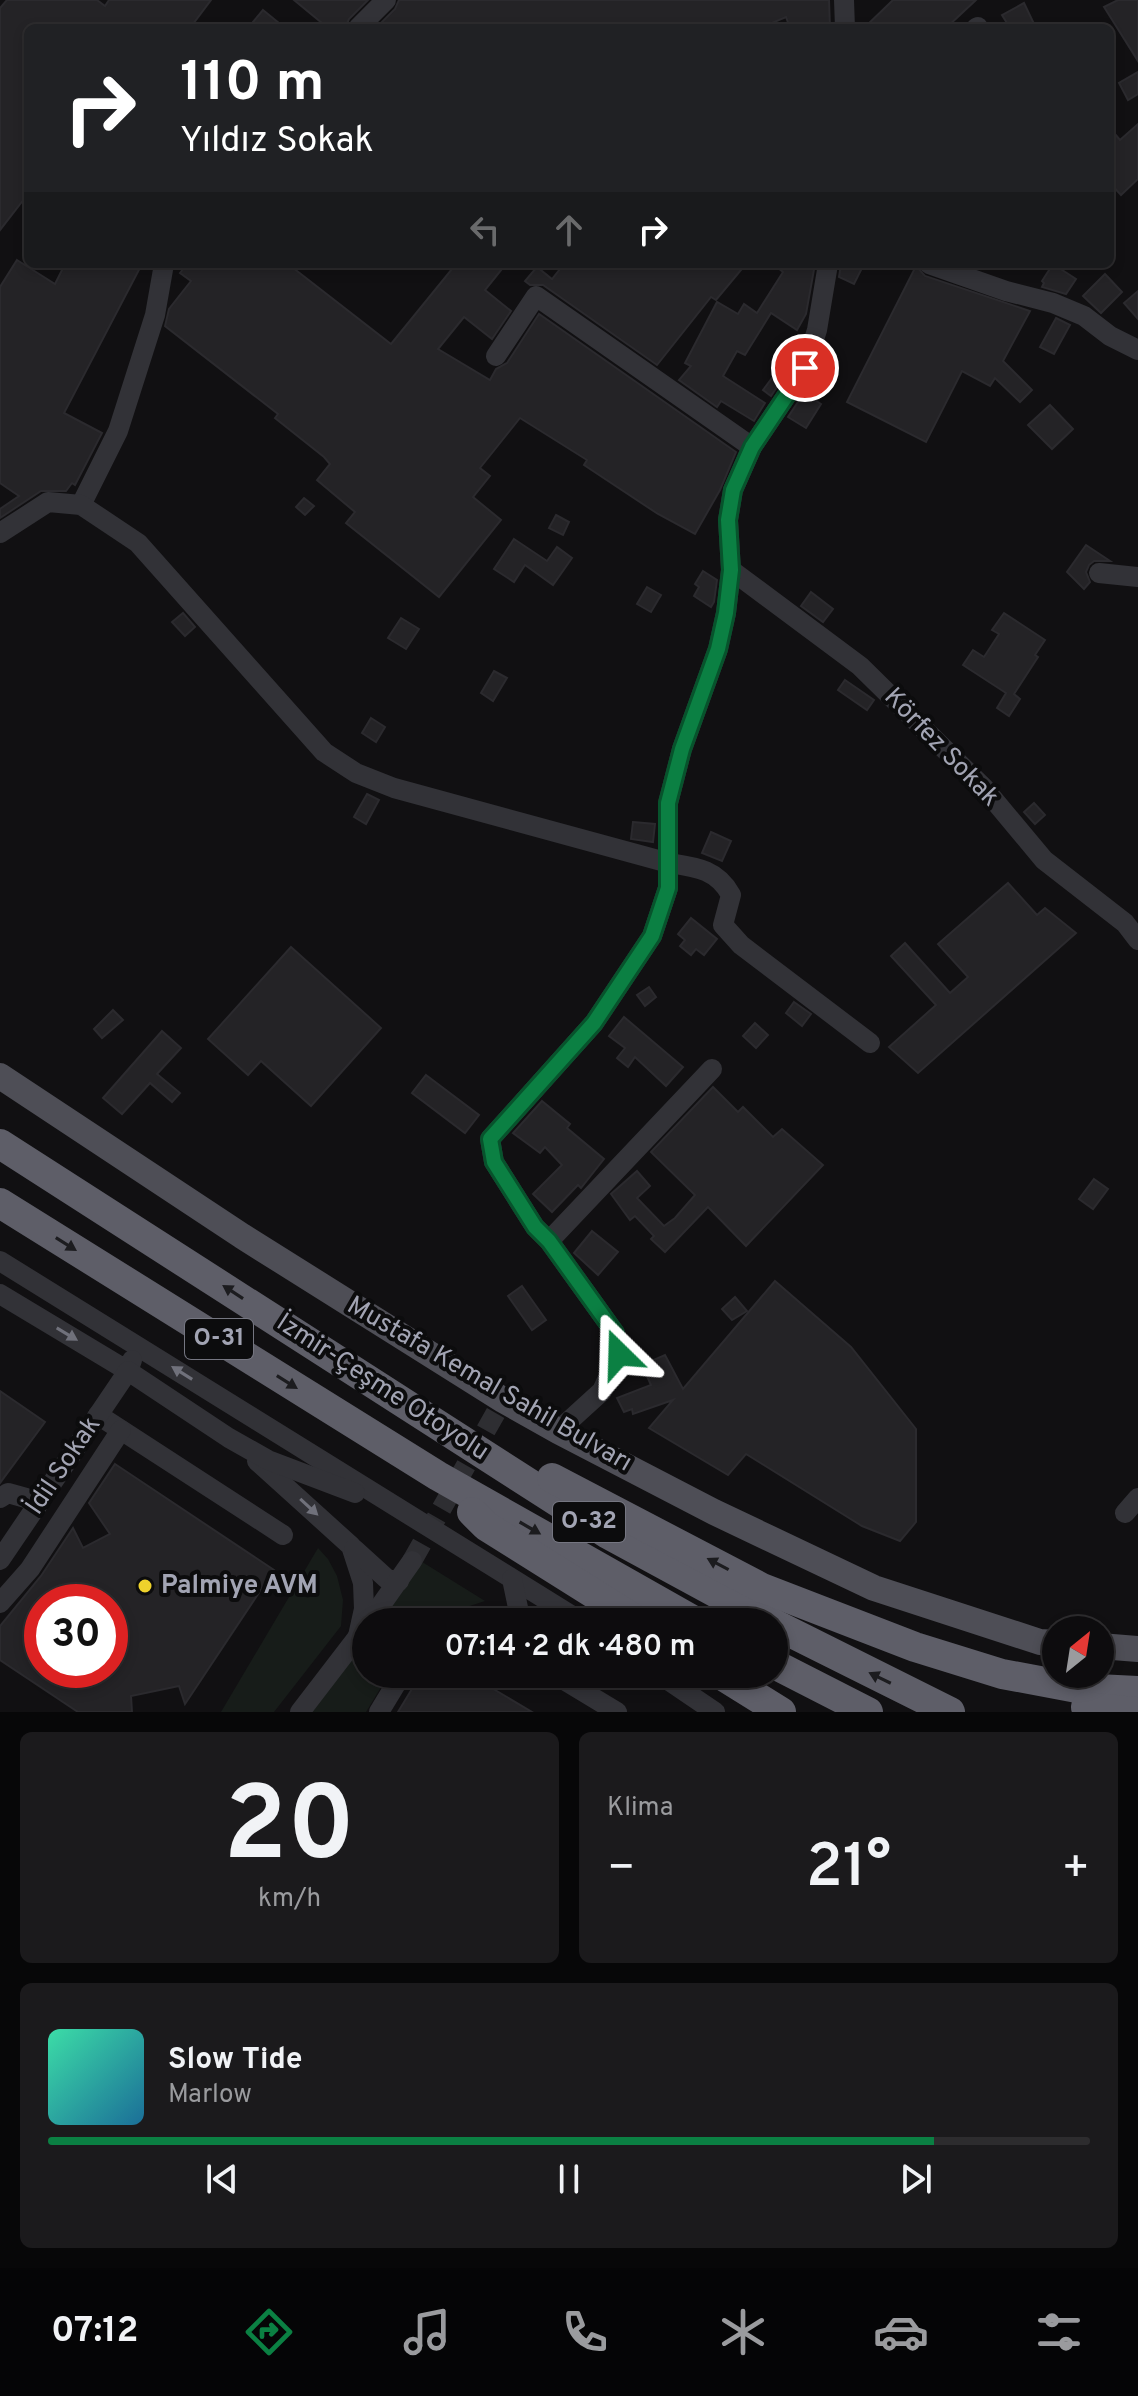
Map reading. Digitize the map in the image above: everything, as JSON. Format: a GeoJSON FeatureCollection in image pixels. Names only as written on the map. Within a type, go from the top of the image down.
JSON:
{"type":"FeatureCollection","features":[{"type":"Feature","properties":{"kind":"highway","name":"İzmir-Çeşme Otoyolu"},"geometry":{"type":"LineString","coordinates":[[0,1144],[608,1534],[744,1608]]}},
{"type":"Feature","properties":{"kind":"highway","name":"İzmir-Çeşme Otoyolu"},"geometry":{"type":"LineString","coordinates":[[0,1203],[438,1476],[671,1608]]}},
{"type":"Feature","properties":{"kind":"highway"},"geometry":{"type":"LineString","coordinates":[[416,1409],[876,1649],[987,1688],[1089,1708],[1135,1712]]}},
{"type":"Feature","properties":{"kind":"highway"},"geometry":{"type":"LineString","coordinates":[[438,1476],[486,1526],[617,1608]]}},
{"type":"Feature","properties":{"kind":"highway"},"geometry":{"type":"LineString","coordinates":[[762,1588],[915,1647],[1002,1674],[1077,1688],[1138,1691]]}},
{"type":"Feature","properties":{"kind":"highway","name":"İzmir-Çeşme Otoyolu"},"geometry":{"type":"LineString","coordinates":[[788,1631],[950,1712]]}},
{"type":"Feature","properties":{"kind":"highway"},"geometry":{"type":"LineString","coordinates":[[788,1671],[868,1712]]}},
{"type":"Feature","properties":{"kind":"highway"},"geometry":{"type":"LineString","coordinates":[[742,1688],[781,1712]]}},
{"type":"Feature","properties":{"kind":"main road","name":"Mustafa Kemal Sahil Bulvarı"},"geometry":{"type":"LineString","coordinates":[[0,1076],[242,1236],[503,1400],[558,1431],[714,1512],[874,1588],[1042,1642]]}},
{"type":"Feature","properties":{"kind":"main road"},"geometry":{"type":"LineString","coordinates":[[1114,1647],[1138,1649]]}},
{"type":"Feature","properties":{"kind":"street"},"geometry":{"type":"LineString","coordinates":[[362,24],[386,0]]}},
{"type":"Feature","properties":{"kind":"street"},"geometry":{"type":"LineString","coordinates":[[844,0],[845,24]]}},
{"type":"Feature","properties":{"kind":"street"},"geometry":{"type":"LineString","coordinates":[[81,505],[118,431],[155,315],[163,268]]}},
{"type":"Feature","properties":{"kind":"street"},"geometry":{"type":"LineString","coordinates":[[558,1431],[602,1391],[619,1354],[615,1333],[549,1241],[535,1227],[494,1162],[490,1139],[594,1023],[652,936],[668,888],[668,803],[682,749],[718,649],[731,570],[728,520],[733,490],[752,447],[805,368],[817,330],[827,268]]}},
{"type":"Feature","properties":{"kind":"street"},"geometry":{"type":"LineString","coordinates":[[940,268],[1006,291],[1053,303],[1084,316],[1110,336],[1138,350]]}},
{"type":"Feature","properties":{"kind":"street"},"geometry":{"type":"LineString","coordinates":[[496,356],[536,296],[752,447]]}},
{"type":"Feature","properties":{"kind":"street"},"geometry":{"type":"LineString","coordinates":[[0,533],[48,502],[81,505],[138,543],[324,752],[356,773],[394,788],[669,863],[704,868],[725,884],[731,895],[723,925],[741,945],[870,1043]]}},
{"type":"Feature","properties":{"kind":"street","name":"Körfez Sokak"},"geometry":{"type":"LineString","coordinates":[[731,570],[860,666],[984,788],[1044,860],[1125,923],[1138,940]]}},
{"type":"Feature","properties":{"kind":"street"},"geometry":{"type":"LineString","coordinates":[[1099,573],[1138,577]]}},
{"type":"Feature","properties":{"kind":"street"},"geometry":{"type":"LineString","coordinates":[[549,1241],[712,1069]]}},
{"type":"Feature","properties":{"kind":"street"},"geometry":{"type":"LineString","coordinates":[[0,1261],[559,1608]]}},
{"type":"Feature","properties":{"kind":"street"},"geometry":{"type":"LineString","coordinates":[[0,1294],[268,1460],[315,1476],[414,1519]]}},
{"type":"Feature","properties":{"kind":"street"},"geometry":{"type":"LineString","coordinates":[[128,1371],[138,1345]]}},
{"type":"Feature","properties":{"kind":"street","name":"İdil Sokak"},"geometry":{"type":"LineString","coordinates":[[0,1560],[128,1371]]}},
{"type":"Feature","properties":{"kind":"street"},"geometry":{"type":"LineString","coordinates":[[98,1415],[283,1535]]}},
{"type":"Feature","properties":{"kind":"street"},"geometry":{"type":"LineString","coordinates":[[0,1603],[30,1569],[121,1430]]}},
{"type":"Feature","properties":{"kind":"street"},"geometry":{"type":"LineString","coordinates":[[229,1438],[387,1579],[399,1581]]}},
{"type":"Feature","properties":{"kind":"street"},"geometry":{"type":"LineString","coordinates":[[0,1498],[8,1493],[26,1498],[37,1506]]}},
{"type":"Feature","properties":{"kind":"street"},"geometry":{"type":"LineString","coordinates":[[351,1546],[363,1583],[364,1608]]}},
{"type":"Feature","properties":{"kind":"street"},"geometry":{"type":"LineString","coordinates":[[379,1608],[412,1561]]}},
{"type":"Feature","properties":{"kind":"street"},"geometry":{"type":"LineString","coordinates":[[512,1579],[518,1608]]}},
{"type":"Feature","properties":{"kind":"street"},"geometry":{"type":"LineString","coordinates":[[300,1712],[352,1645]]}},
{"type":"Feature","properties":{"kind":"street"},"geometry":{"type":"LineString","coordinates":[[379,1712],[394,1688]]}},
{"type":"Feature","properties":{"kind":"street"},"geometry":{"type":"LineString","coordinates":[[577,1688],[617,1712]]}},
{"type":"Feature","properties":{"kind":"street"},"geometry":{"type":"LineString","coordinates":[[680,1688],[715,1712]]}},
{"type":"Feature","properties":{"kind":"shaded area"},"geometry":{"type":"Polygon","coordinates":[[[318,1548],[337,1576],[343,1600],[341,1626],[274,1712],[221,1712],[318,1548]]]}},
{"type":"Feature","properties":{"kind":"shaded area"},"geometry":{"type":"Polygon","coordinates":[[[419,1560],[485,1601],[464,1608],[387,1608],[419,1560]]]}},
{"type":"Feature","properties":{"kind":"shaded area"},"geometry":{"type":"Polygon","coordinates":[[[352,1658],[352,1688],[381,1688],[366,1712],[312,1712],[352,1658]]]}},
{"type":"Feature","properties":{"kind":"building"},"geometry":{"type":"Polygon","coordinates":[[[7,0],[97,0],[105,6],[109,0],[211,0],[193,24],[24,24],[24,199],[0,230],[0,8],[7,0]]]}},
{"type":"Feature","properties":{"kind":"building"},"geometry":{"type":"Polygon","coordinates":[[[294,0],[368,0],[347,24],[323,24],[294,0]]]}},
{"type":"Feature","properties":{"kind":"building"},"geometry":{"type":"Polygon","coordinates":[[[399,0],[829,0],[830,24],[789,24],[786,17],[769,24],[380,24],[395,9],[399,0]]]}},
{"type":"Feature","properties":{"kind":"building"},"geometry":{"type":"Polygon","coordinates":[[[893,0],[976,0],[950,24],[868,24],[893,0]]]}},
{"type":"Feature","properties":{"kind":"building"},"geometry":{"type":"Polygon","coordinates":[[[1118,0],[1138,0],[1138,61],[1104,7],[1118,0]]]}},
{"type":"Feature","properties":{"kind":"building"},"geometry":{"type":"Polygon","coordinates":[[[1024,3],[1034,24],[1008,24],[1002,15],[1024,3]]]}},
{"type":"Feature","properties":{"kind":"building"},"geometry":{"type":"Polygon","coordinates":[[[263,10],[280,24],[251,24],[263,10]]]}},
{"type":"Feature","properties":{"kind":"building"},"geometry":{"type":"Polygon","coordinates":[[[1138,72],[1138,94],[1128,100],[1119,83],[1138,72]]]}},
{"type":"Feature","properties":{"kind":"building"},"geometry":{"type":"Polygon","coordinates":[[[1138,124],[1138,179],[1121,195],[1114,187],[1114,133],[1120,140],[1138,124]]]}},
{"type":"Feature","properties":{"kind":"building"},"geometry":{"type":"Polygon","coordinates":[[[17,260],[24,268],[30,268],[55,284],[63,268],[140,268],[64,413],[102,433],[75,485],[72,483],[66,491],[41,491],[0,518],[0,509],[19,496],[0,483],[0,287],[17,260]]]}},
{"type":"Feature","properties":{"kind":"building"},"geometry":{"type":"Polygon","coordinates":[[[184,268],[293,268],[391,344],[453,268],[503,268],[485,290],[511,311],[492,339],[464,317],[438,349],[490,380],[496,369],[507,363],[539,314],[736,452],[720,490],[695,534],[658,514],[584,465],[587,460],[520,418],[480,468],[490,476],[473,497],[501,520],[439,597],[346,523],[355,512],[317,480],[330,464],[324,457],[275,418],[278,414],[165,326],[169,309],[191,281],[180,273],[184,268]]]}},
{"type":"Feature","properties":{"kind":"building"},"geometry":{"type":"Polygon","coordinates":[[[536,268],[552,279],[561,268],[743,268],[716,300],[711,297],[657,365],[543,285],[530,285],[525,281],[536,268]]]}},
{"type":"Feature","properties":{"kind":"building"},"geometry":{"type":"Polygon","coordinates":[[[778,268],[814,268],[806,314],[797,330],[771,313],[745,355],[737,351],[723,376],[765,403],[754,421],[721,401],[717,407],[679,380],[691,366],[685,363],[717,302],[738,314],[744,304],[757,313],[783,272],[778,268]]]}},
{"type":"Feature","properties":{"kind":"building"},"geometry":{"type":"Polygon","coordinates":[[[840,268],[862,268],[854,284],[839,277],[840,268]]]}},
{"type":"Feature","properties":{"kind":"building"},"geometry":{"type":"Polygon","coordinates":[[[915,268],[925,276],[1030,311],[1003,361],[1032,390],[1020,402],[995,378],[990,386],[962,371],[926,442],[847,402],[915,268]]]}},
{"type":"Feature","properties":{"kind":"building"},"geometry":{"type":"Polygon","coordinates":[[[1050,268],[1059,268],[1076,279],[1066,294],[1042,287],[1042,281],[1050,268]]]}},
{"type":"Feature","properties":{"kind":"building"},"geometry":{"type":"Polygon","coordinates":[[[1105,274],[1122,292],[1101,313],[1083,296],[1105,274]]]}},
{"type":"Feature","properties":{"kind":"building"},"geometry":{"type":"Polygon","coordinates":[[[1138,291],[1138,319],[1124,303],[1138,291]]]}},
{"type":"Feature","properties":{"kind":"building"},"geometry":{"type":"Polygon","coordinates":[[[1056,318],[1070,325],[1054,354],[1040,347],[1056,318]]]}},
{"type":"Feature","properties":{"kind":"building"},"geometry":{"type":"Polygon","coordinates":[[[772,378],[779,384],[771,396],[763,390],[772,378]]]}},
{"type":"Feature","properties":{"kind":"building"},"geometry":{"type":"Polygon","coordinates":[[[804,393],[821,404],[806,428],[788,417],[804,393]]]}},
{"type":"Feature","properties":{"kind":"building"},"geometry":{"type":"Polygon","coordinates":[[[1050,405],[1073,429],[1052,449],[1028,425],[1050,405]]]}},
{"type":"Feature","properties":{"kind":"building"},"geometry":{"type":"Polygon","coordinates":[[[304,498],[314,506],[305,515],[296,507],[304,498]]]}},
{"type":"Feature","properties":{"kind":"building"},"geometry":{"type":"Polygon","coordinates":[[[556,515],[569,522],[563,535],[549,528],[556,515]]]}},
{"type":"Feature","properties":{"kind":"building"},"geometry":{"type":"Polygon","coordinates":[[[514,539],[547,561],[557,547],[572,558],[553,585],[525,565],[514,582],[494,569],[514,539]]]}},
{"type":"Feature","properties":{"kind":"building"},"geometry":{"type":"Polygon","coordinates":[[[1086,545],[1110,561],[1094,561],[1089,565],[1086,572],[1090,582],[1084,589],[1067,572],[1086,545]]]}},
{"type":"Feature","properties":{"kind":"building"},"geometry":{"type":"Polygon","coordinates":[[[703,571],[717,580],[711,607],[694,596],[699,587],[695,584],[703,571]]]}},
{"type":"Feature","properties":{"kind":"building"},"geometry":{"type":"Polygon","coordinates":[[[647,587],[661,595],[651,612],[637,604],[647,587]]]}},
{"type":"Feature","properties":{"kind":"building"},"geometry":{"type":"Polygon","coordinates":[[[811,592],[833,609],[823,622],[801,606],[811,592]]]}},
{"type":"Feature","properties":{"kind":"building"},"geometry":{"type":"Polygon","coordinates":[[[183,613],[195,627],[185,636],[172,622],[183,613]]]}},
{"type":"Feature","properties":{"kind":"building"},"geometry":{"type":"Polygon","coordinates":[[[1004,613],[1045,640],[1014,694],[1020,699],[1009,716],[997,708],[1006,693],[963,665],[973,650],[984,657],[999,634],[992,630],[1004,613]]]}},
{"type":"Feature","properties":{"kind":"building"},"geometry":{"type":"Polygon","coordinates":[[[401,618],[419,629],[406,649],[388,638],[401,618]]]}},
{"type":"Feature","properties":{"kind":"building"},"geometry":{"type":"Polygon","coordinates":[[[494,671],[507,678],[493,701],[481,693],[494,671]]]}},
{"type":"Feature","properties":{"kind":"building"},"geometry":{"type":"Polygon","coordinates":[[[845,680],[874,700],[867,710],[838,690],[845,680]]]}},
{"type":"Feature","properties":{"kind":"building"},"geometry":{"type":"Polygon","coordinates":[[[371,718],[385,727],[376,742],[362,733],[371,718]]]}},
{"type":"Feature","properties":{"kind":"building"},"geometry":{"type":"Polygon","coordinates":[[[367,794],[379,800],[366,824],[354,817],[367,794]]]}},
{"type":"Feature","properties":{"kind":"building"},"geometry":{"type":"Polygon","coordinates":[[[1034,803],[1045,815],[1035,824],[1024,812],[1034,803]]]}},
{"type":"Feature","properties":{"kind":"building"},"geometry":{"type":"Polygon","coordinates":[[[633,822],[655,824],[653,842],[631,839],[633,822]]]}},
{"type":"Feature","properties":{"kind":"building"},"geometry":{"type":"Polygon","coordinates":[[[711,832],[731,841],[722,861],[702,853],[711,832]]]}},
{"type":"Feature","properties":{"kind":"building"},"geometry":{"type":"Polygon","coordinates":[[[1008,883],[1037,915],[1045,908],[1076,933],[918,1073],[889,1047],[936,1005],[891,956],[905,943],[950,993],[968,977],[938,944],[1008,883]]]}},
{"type":"Feature","properties":{"kind":"building"},"geometry":{"type":"Polygon","coordinates":[[[691,918],[717,939],[704,955],[696,949],[691,955],[680,946],[685,940],[678,934],[691,918]]]}},
{"type":"Feature","properties":{"kind":"building"},"geometry":{"type":"Polygon","coordinates":[[[291,947],[381,1028],[311,1106],[261,1061],[248,1075],[208,1039],[291,947]]]}},
{"type":"Feature","properties":{"kind":"building"},"geometry":{"type":"Polygon","coordinates":[[[649,987],[656,997],[645,1006],[637,995],[649,987]]]}},
{"type":"Feature","properties":{"kind":"building"},"geometry":{"type":"Polygon","coordinates":[[[794,1002],[811,1014],[802,1026],[786,1013],[794,1002]]]}},
{"type":"Feature","properties":{"kind":"building"},"geometry":{"type":"Polygon","coordinates":[[[113,1010],[123,1020],[102,1038],[94,1029],[113,1010]]]}},
{"type":"Feature","properties":{"kind":"building"},"geometry":{"type":"Polygon","coordinates":[[[624,1017],[683,1067],[666,1086],[635,1057],[628,1067],[617,1058],[625,1048],[609,1036],[624,1017]]]}},
{"type":"Feature","properties":{"kind":"building"},"geometry":{"type":"Polygon","coordinates":[[[755,1023],[768,1035],[756,1048],[743,1036],[755,1023]]]}},
{"type":"Feature","properties":{"kind":"building"},"geometry":{"type":"Polygon","coordinates":[[[162,1031],[181,1048],[157,1074],[180,1093],[172,1102],[150,1083],[122,1114],[103,1098],[162,1031]]]}},
{"type":"Feature","properties":{"kind":"building"},"geometry":{"type":"Polygon","coordinates":[[[426,1075],[479,1115],[465,1133],[412,1093],[426,1075]]]}},
{"type":"Feature","properties":{"kind":"building"},"geometry":{"type":"Polygon","coordinates":[[[713,1087],[738,1112],[743,1107],[773,1137],[782,1129],[823,1165],[746,1246],[708,1207],[665,1252],[651,1239],[654,1236],[635,1216],[630,1220],[611,1194],[637,1171],[650,1186],[637,1198],[664,1226],[675,1218],[695,1195],[651,1152],[713,1087]]]}},
{"type":"Feature","properties":{"kind":"building"},"geometry":{"type":"Polygon","coordinates":[[[542,1101],[570,1124],[567,1128],[604,1159],[581,1188],[578,1185],[552,1212],[533,1194],[562,1165],[545,1147],[540,1153],[513,1133],[542,1101]]]}},
{"type":"Feature","properties":{"kind":"building"},"geometry":{"type":"Polygon","coordinates":[[[1094,1179],[1108,1189],[1093,1209],[1079,1199],[1094,1179]]]}},
{"type":"Feature","properties":{"kind":"building"},"geometry":{"type":"Polygon","coordinates":[[[592,1231],[618,1252],[598,1275],[574,1253],[592,1231]]]}},
{"type":"Feature","properties":{"kind":"building"},"geometry":{"type":"Polygon","coordinates":[[[775,1281],[851,1347],[916,1429],[916,1522],[900,1541],[862,1526],[746,1454],[728,1475],[649,1428],[673,1400],[633,1414],[632,1409],[624,1412],[617,1398],[651,1385],[642,1365],[665,1355],[683,1389],[775,1281]]]}},
{"type":"Feature","properties":{"kind":"building"},"geometry":{"type":"Polygon","coordinates":[[[522,1286],[546,1320],[532,1330],[508,1296],[522,1286]]]}},
{"type":"Feature","properties":{"kind":"building"},"geometry":{"type":"Polygon","coordinates":[[[735,1297],[747,1311],[732,1320],[722,1309],[735,1297]]]}},
{"type":"Feature","properties":{"kind":"building"},"geometry":{"type":"Polygon","coordinates":[[[0,1391],[45,1422],[0,1483],[0,1391]]]}},
{"type":"Feature","properties":{"kind":"building","name":"Palmiye AVM"},"geometry":{"type":"Polygon","coordinates":[[[115,1464],[274,1570],[185,1704],[179,1686],[131,1696],[132,1712],[78,1712],[42,1688],[128,1688],[128,1584],[34,1584],[73,1528],[83,1548],[110,1534],[89,1503],[115,1464]]]}},
{"type":"Feature","properties":{"kind":"building","name":"Palmiye AVM"},"geometry":{"type":"Polygon","coordinates":[[[24,1597],[24,1676],[0,1660],[0,1626],[24,1597]]]}},
{"type":"Feature","properties":{"kind":"building"},"geometry":{"type":"Polygon","coordinates":[[[413,1688],[492,1688],[532,1712],[398,1712],[413,1688]]]}},
{"type":"Feature","properties":{"kind":"tunnel"},"geometry":{"type":"LineString","coordinates":[[412,1561],[503,1400]]}},
{"type":"Feature","properties":{"kind":"place","name":"Palmiye AVM"},"geometry":{"type":"Point","coordinates":[145,1586]}},
{"type":"Feature","properties":{"kind":"route"},"geometry":{"type":"LineString","coordinates":[[619,1354],[615,1333],[549,1241],[535,1227],[494,1162],[490,1139],[594,1023],[652,936],[668,888],[668,803],[682,749],[718,649],[726,613],[731,570],[728,520],[733,490],[752,447],[805,368]]}}]}
